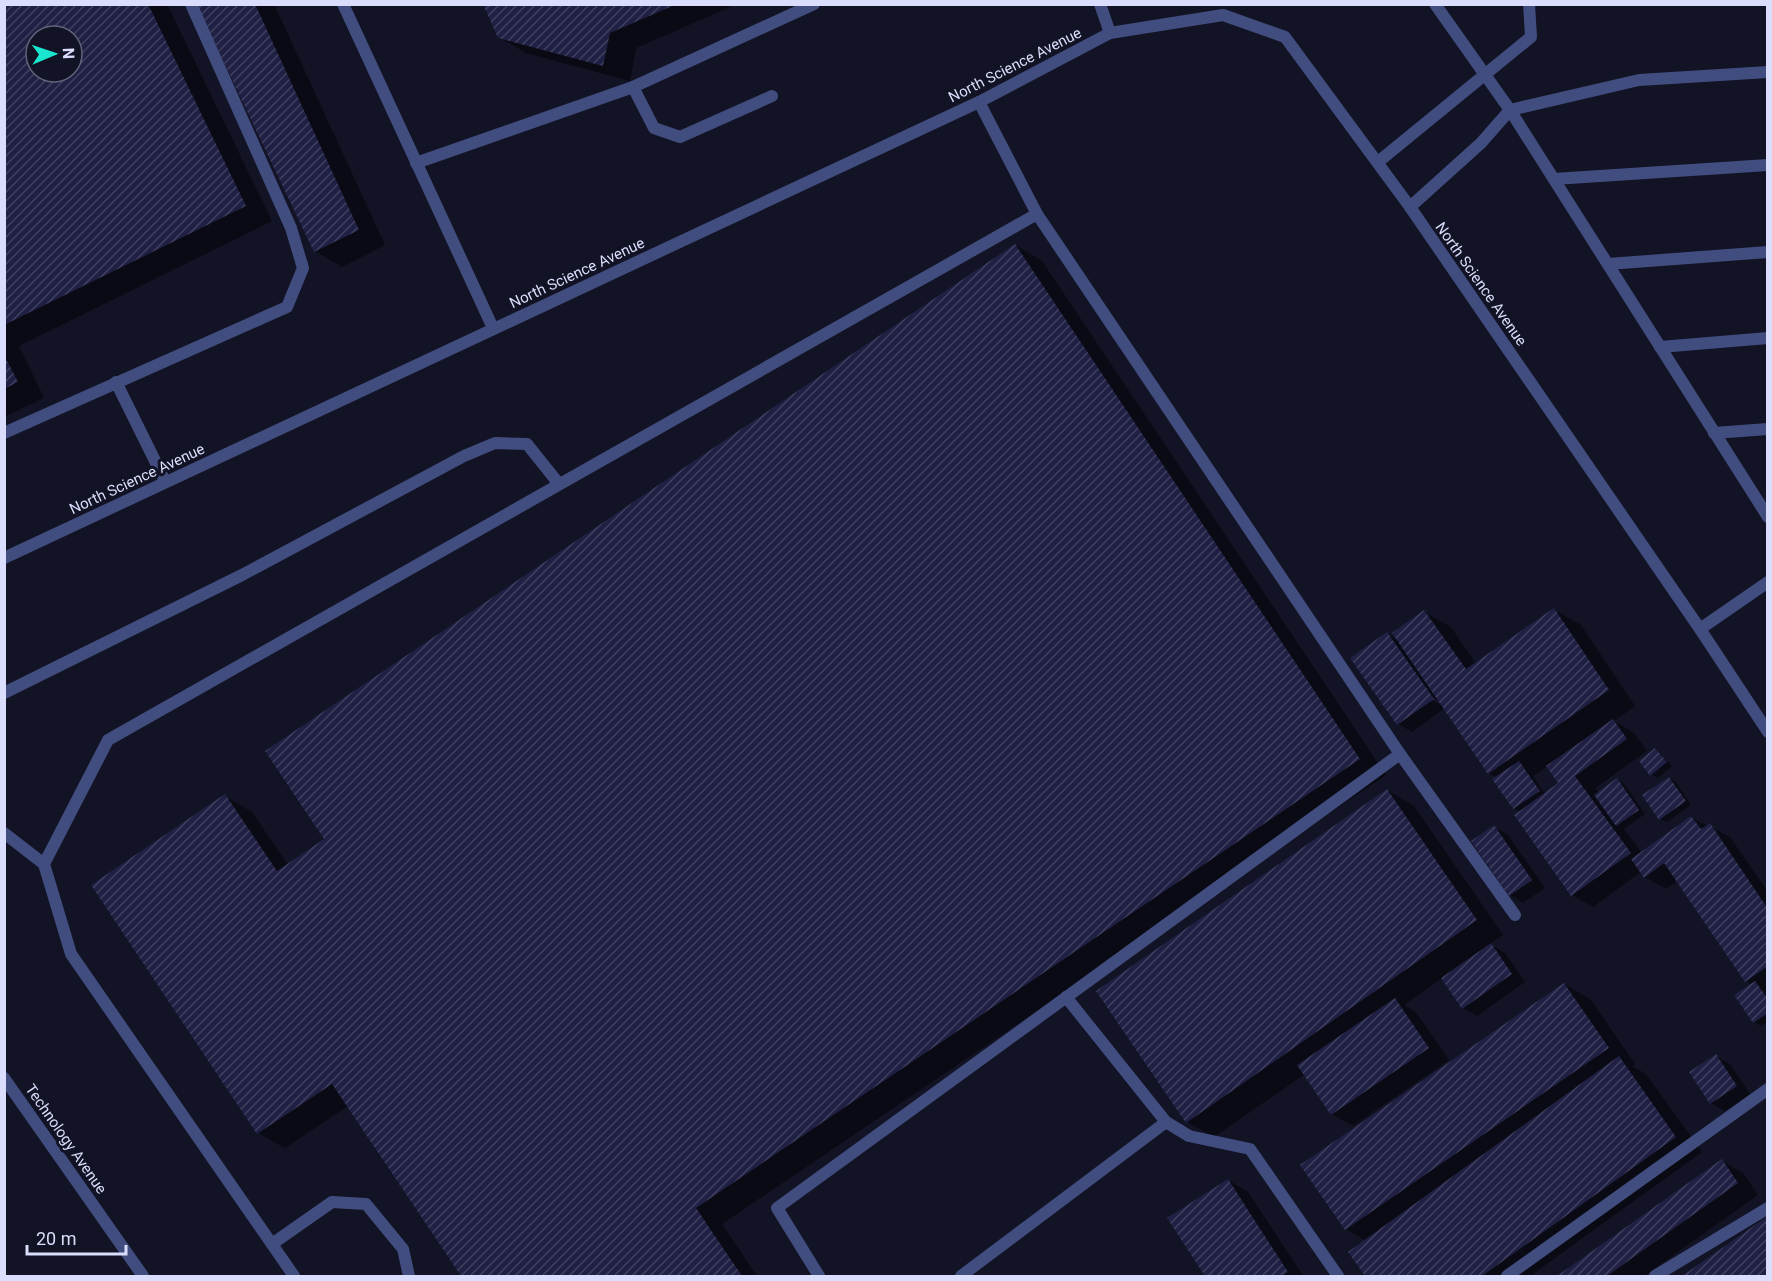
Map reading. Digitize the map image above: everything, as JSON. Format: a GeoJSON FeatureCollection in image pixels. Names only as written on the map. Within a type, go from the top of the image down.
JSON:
{"type":"FeatureCollection","features":[{"type":"Feature","properties":{"kind":"street"},"geometry":{"type":"LineString","coordinates":[[4,433],[287,307],[303,268],[291,228],[191,4]]}},
{"type":"Feature","properties":{"kind":"street"},"geometry":{"type":"LineString","coordinates":[[343,4],[494,328]]}},
{"type":"Feature","properties":{"kind":"street"},"geometry":{"type":"LineString","coordinates":[[416,163],[633,87],[814,4]]}},
{"type":"Feature","properties":{"kind":"street"},"geometry":{"type":"LineString","coordinates":[[1100,4],[1110,33]]}},
{"type":"Feature","properties":{"kind":"street"},"geometry":{"type":"LineString","coordinates":[[1435,4],[1510,110],[1767,517]]}},
{"type":"Feature","properties":{"kind":"street"},"geometry":{"type":"LineString","coordinates":[[1378,162],[1531,37],[1529,4]]}},
{"type":"Feature","properties":{"kind":"street","name":"North Science Avenue"},"geometry":{"type":"LineString","coordinates":[[4,558],[979,102],[1110,33],[1223,15],[1285,37],[1410,207],[1700,629],[1767,732]]}},
{"type":"Feature","properties":{"kind":"street"},"geometry":{"type":"LineString","coordinates":[[1410,207],[1481,143],[1510,110],[1639,80],[1767,72]]}},
{"type":"Feature","properties":{"kind":"street"},"geometry":{"type":"LineString","coordinates":[[633,87],[654,128],[680,137],[772,96]]}},
{"type":"Feature","properties":{"kind":"street"},"geometry":{"type":"LineString","coordinates":[[979,102],[1037,214],[1400,754],[1515,915]]}},
{"type":"Feature","properties":{"kind":"street"},"geometry":{"type":"LineString","coordinates":[[1554,179],[1767,165]]}},
{"type":"Feature","properties":{"kind":"street"},"geometry":{"type":"LineString","coordinates":[[44,864],[108,740],[1037,214]]}},
{"type":"Feature","properties":{"kind":"street"},"geometry":{"type":"LineString","coordinates":[[1608,264],[1767,252]]}},
{"type":"Feature","properties":{"kind":"street"},"geometry":{"type":"LineString","coordinates":[[1660,347],[1767,338]]}},
{"type":"Feature","properties":{"kind":"street"},"geometry":{"type":"LineString","coordinates":[[116,382],[165,481]]}},
{"type":"Feature","properties":{"kind":"street"},"geometry":{"type":"LineString","coordinates":[[1714,433],[1767,429]]}},
{"type":"Feature","properties":{"kind":"street"},"geometry":{"type":"LineString","coordinates":[[4,693],[242,575],[464,456],[495,443],[527,444],[560,484]]}},
{"type":"Feature","properties":{"kind":"street"},"geometry":{"type":"LineString","coordinates":[[1700,629],[1767,582]]}},
{"type":"Feature","properties":{"kind":"street"},"geometry":{"type":"LineString","coordinates":[[819,1276],[777,1208],[1400,754]]}},
{"type":"Feature","properties":{"kind":"street"},"geometry":{"type":"LineString","coordinates":[[4,834],[44,864],[71,954],[294,1276]]}},
{"type":"Feature","properties":{"kind":"street"},"geometry":{"type":"LineString","coordinates":[[1066,997],[1166,1122],[1190,1136],[1250,1149],[1338,1276]]}},
{"type":"Feature","properties":{"kind":"street","name":"Technology Avenue"},"geometry":{"type":"LineString","coordinates":[[4,1078],[143,1276]]}},
{"type":"Feature","properties":{"kind":"street"},"geometry":{"type":"LineString","coordinates":[[1507,1276],[1767,1089]]}},
{"type":"Feature","properties":{"kind":"street"},"geometry":{"type":"LineString","coordinates":[[961,1276],[1166,1122]]}},
{"type":"Feature","properties":{"kind":"street"},"geometry":{"type":"LineString","coordinates":[[272,1244],[332,1202],[366,1204],[403,1249],[409,1276]]}},
{"type":"Feature","properties":{"kind":"street"},"geometry":{"type":"LineString","coordinates":[[1655,1276],[1767,1208]]}},
{"type":"Feature","properties":{"kind":"building"},"geometry":{"type":"Polygon","coordinates":[[[4,4],[148,4],[246,206],[4,325],[4,4]]]}},
{"type":"Feature","properties":{"kind":"building"},"geometry":{"type":"Polygon","coordinates":[[[196,4],[255,4],[359,230],[314,252],[196,4]]]}},
{"type":"Feature","properties":{"kind":"building"},"geometry":{"type":"Polygon","coordinates":[[[483,4],[677,4],[610,33],[603,66],[498,38],[483,4]]]}},
{"type":"Feature","properties":{"kind":"building"},"geometry":{"type":"Polygon","coordinates":[[[1015,244],[1360,759],[696,1208],[742,1276],[461,1276],[332,1084],[257,1134],[91,885],[225,794],[277,871],[324,839],[265,751],[1015,244]]]}},
{"type":"Feature","properties":{"kind":"building"},"geometry":{"type":"Polygon","coordinates":[[[4,355],[18,382],[4,389],[4,355]]]}},
{"type":"Feature","properties":{"kind":"building"},"geometry":{"type":"Polygon","coordinates":[[[1554,608],[1609,690],[1488,774],[1392,633],[1424,610],[1466,669],[1554,608]]]}},
{"type":"Feature","properties":{"kind":"building"},"geometry":{"type":"Polygon","coordinates":[[[1387,632],[1434,699],[1397,725],[1350,658],[1387,632]]]}},
{"type":"Feature","properties":{"kind":"building"},"geometry":{"type":"Polygon","coordinates":[[[1613,719],[1627,739],[1575,776],[1631,853],[1571,896],[1514,815],[1558,783],[1546,766],[1613,719]]]}},
{"type":"Feature","properties":{"kind":"building"},"geometry":{"type":"Polygon","coordinates":[[[1655,748],[1667,762],[1650,776],[1639,761],[1655,748]]]}},
{"type":"Feature","properties":{"kind":"building"},"geometry":{"type":"Polygon","coordinates":[[[1519,761],[1540,791],[1513,809],[1492,779],[1519,761]]]}},
{"type":"Feature","properties":{"kind":"building"},"geometry":{"type":"Polygon","coordinates":[[[1669,777],[1686,801],[1659,820],[1642,795],[1669,777]]]}},
{"type":"Feature","properties":{"kind":"building"},"geometry":{"type":"Polygon","coordinates":[[[1617,778],[1639,810],[1616,826],[1594,795],[1617,778]]]}},
{"type":"Feature","properties":{"kind":"building"},"geometry":{"type":"Polygon","coordinates":[[[1387,789],[1477,920],[1186,1123],[1096,991],[1387,789]]]}},
{"type":"Feature","properties":{"kind":"building"},"geometry":{"type":"Polygon","coordinates":[[[1691,816],[1701,829],[1710,823],[1768,909],[1768,966],[1745,982],[1664,863],[1644,878],[1631,859],[1691,816]]]}},
{"type":"Feature","properties":{"kind":"building"},"geometry":{"type":"Polygon","coordinates":[[[1494,825],[1532,880],[1509,896],[1471,841],[1494,825]]]}},
{"type":"Feature","properties":{"kind":"building"},"geometry":{"type":"Polygon","coordinates":[[[1491,943],[1512,974],[1462,1009],[1441,978],[1491,943]]]}},
{"type":"Feature","properties":{"kind":"building"},"geometry":{"type":"Polygon","coordinates":[[[1755,981],[1768,999],[1768,1013],[1753,1023],[1734,995],[1755,981]]]}},
{"type":"Feature","properties":{"kind":"building"},"geometry":{"type":"Polygon","coordinates":[[[1564,983],[1609,1048],[1345,1230],[1300,1165],[1564,983]]]}},
{"type":"Feature","properties":{"kind":"building"},"geometry":{"type":"Polygon","coordinates":[[[1395,998],[1429,1048],[1331,1115],[1297,1065],[1395,998]]]}},
{"type":"Feature","properties":{"kind":"building"},"geometry":{"type":"Polygon","coordinates":[[[1716,1054],[1737,1086],[1710,1104],[1689,1072],[1716,1054]]]}},
{"type":"Feature","properties":{"kind":"building"},"geometry":{"type":"Polygon","coordinates":[[[1619,1056],[1676,1137],[1482,1276],[1365,1276],[1348,1252],[1619,1056]]]}},
{"type":"Feature","properties":{"kind":"building"},"geometry":{"type":"Polygon","coordinates":[[[1722,1159],[1738,1183],[1607,1276],[1557,1276],[1722,1159]]]}},
{"type":"Feature","properties":{"kind":"building"},"geometry":{"type":"Polygon","coordinates":[[[1228,1179],[1288,1272],[1281,1276],[1205,1276],[1167,1218],[1228,1179]]]}},
{"type":"Feature","properties":{"kind":"building"},"geometry":{"type":"Polygon","coordinates":[[[1768,1216],[1768,1276],[1682,1276],[1768,1216]]]}}]}
